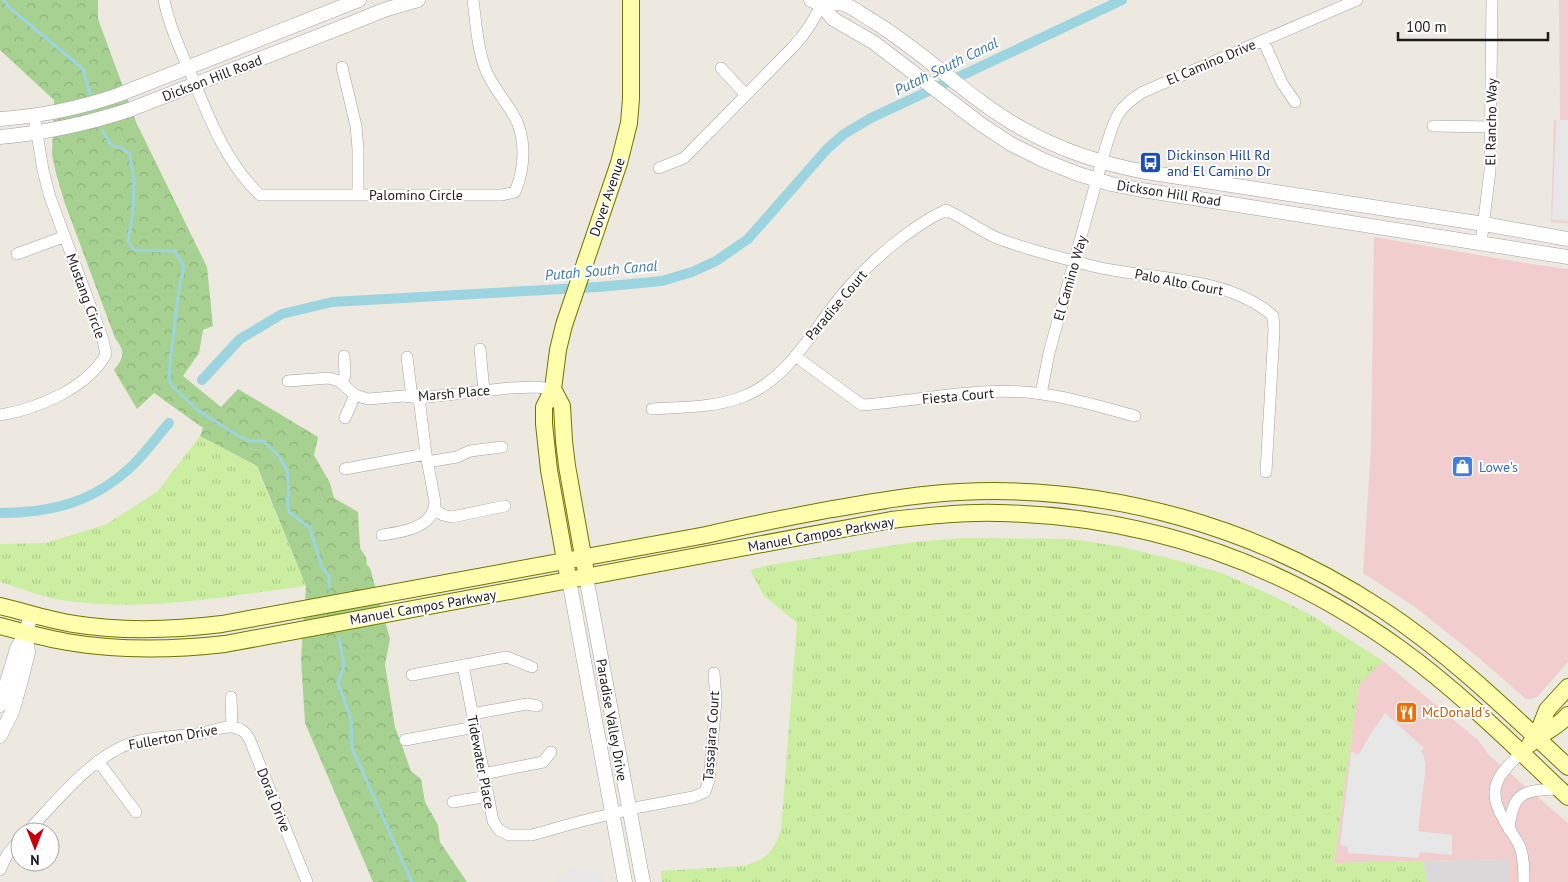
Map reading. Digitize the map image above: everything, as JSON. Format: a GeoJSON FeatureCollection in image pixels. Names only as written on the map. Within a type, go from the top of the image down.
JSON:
{"type":"FeatureCollection","features":[{"type":"Feature","properties":{"kind":"main road","name":"Dover Avenue"},"geometry":{"type":"LineString","coordinates":[[566,560],[549,470],[545,440],[544,407],[553,389],[558,350],[564,325],[619,163],[627,132],[631,99],[631,0]]}},
{"type":"Feature","properties":{"kind":"main road","name":"Dover Avenue"},"geometry":{"type":"LineString","coordinates":[[553,389],[562,406],[566,466],[583,558]]}},
{"type":"Feature","properties":{"kind":"main road","name":"Manuel Campos Parkway"},"geometry":{"type":"LineString","coordinates":[[0,606],[64,622],[102,628],[162,629],[196,627],[583,558],[889,499],[999,491],[1041,493],[1115,502],[1164,513],[1231,534],[1284,555],[1352,591],[1384,611],[1434,647],[1476,682],[1568,767]]}},
{"type":"Feature","properties":{"kind":"main road","name":"Manuel Campos Parkway"},"geometry":{"type":"LineString","coordinates":[[0,626],[68,642],[99,647],[162,649],[197,647],[225,644],[882,522],[926,516],[997,513],[1049,515],[1112,524],[1192,542],[1275,575],[1342,610],[1401,649],[1439,679],[1564,793]]}},
{"type":"Feature","properties":{"kind":"main road","name":"Paradise Valley Drive"},"geometry":{"type":"LineString","coordinates":[[583,558],[586,577]]}},
{"type":"Feature","properties":{"kind":"main road","name":"Paradise Valley Drive"},"geometry":{"type":"LineString","coordinates":[[566,560],[569,580]]}},
{"type":"Feature","properties":{"kind":"main road"},"geometry":{"type":"LineString","coordinates":[[1536,738],[1547,710],[1568,687]]}},
{"type":"Feature","properties":{"kind":"main road"},"geometry":{"type":"LineString","coordinates":[[1521,753],[1536,738],[1562,722],[1568,715]]}},
{"type":"Feature","properties":{"kind":"street","name":"Palomino Circle"},"geometry":{"type":"LineString","coordinates":[[164,0],[173,31],[224,149],[241,174],[260,195],[502,195],[516,192],[521,178],[523,147],[520,130],[514,116],[485,69],[473,0]]}},
{"type":"Feature","properties":{"kind":"street","name":"Dickson Hill Road"},"geometry":{"type":"LineString","coordinates":[[0,119],[69,110],[91,104],[188,68],[359,0]]}},
{"type":"Feature","properties":{"kind":"street","name":"Dickson Hill Road"},"geometry":{"type":"LineString","coordinates":[[0,137],[74,126],[129,110],[384,10],[418,0]]}},
{"type":"Feature","properties":{"kind":"street","name":"El Camino Drive"},"geometry":{"type":"LineString","coordinates":[[1102,162],[1112,127],[1118,114],[1127,102],[1142,92],[1357,0]]}},
{"type":"Feature","properties":{"kind":"street","name":"El Rancho Way"},"geometry":{"type":"LineString","coordinates":[[1481,243],[1490,171],[1492,0]]}},
{"type":"Feature","properties":{"kind":"street","name":"Dickson Hill Road"},"geometry":{"type":"LineString","coordinates":[[818,1],[842,3],[884,28],[994,111],[1020,128],[1050,143],[1102,162],[1146,172],[1484,224],[1568,240]]}},
{"type":"Feature","properties":{"kind":"street","name":"Dickson Hill Road"},"geometry":{"type":"LineString","coordinates":[[818,1],[833,20],[873,42],[982,125],[1011,144],[1043,160],[1078,174],[1142,190],[1568,257]]}},
{"type":"Feature","properties":{"kind":"street"},"geometry":{"type":"LineString","coordinates":[[660,168],[684,158],[804,36],[818,1]]}},
{"type":"Feature","properties":{"kind":"street"},"geometry":{"type":"LineString","coordinates":[[1263,40],[1282,83],[1295,102]]}},
{"type":"Feature","properties":{"kind":"street"},"geometry":{"type":"LineString","coordinates":[[342,66],[356,126],[358,195]]}},
{"type":"Feature","properties":{"kind":"street"},"geometry":{"type":"LineString","coordinates":[[720,68],[746,95]]}},
{"type":"Feature","properties":{"kind":"street","name":"Mustang Circle"},"geometry":{"type":"LineString","coordinates":[[0,415],[41,404],[65,392],[100,366],[106,354],[103,340],[50,198],[43,170],[34,115]]}},
{"type":"Feature","properties":{"kind":"street"},"geometry":{"type":"LineString","coordinates":[[1433,126],[1491,127]]}},
{"type":"Feature","properties":{"kind":"street","name":"El Camino Way"},"geometry":{"type":"LineString","coordinates":[[1041,394],[1049,353],[1102,162]]}},
{"type":"Feature","properties":{"kind":"street","name":"Paradise Court"},"geometry":{"type":"LineString","coordinates":[[652,409],[710,405],[743,397],[764,386],[783,371],[846,290],[867,268],[918,226],[946,210],[997,238],[1074,261]]}},
{"type":"Feature","properties":{"kind":"street"},"geometry":{"type":"LineString","coordinates":[[16,254],[64,236]]}},
{"type":"Feature","properties":{"kind":"street","name":"Palo Alto Court"},"geometry":{"type":"LineString","coordinates":[[1074,261],[1120,272],[1218,288],[1242,296],[1263,307],[1273,316],[1274,330],[1266,472]]}},
{"type":"Feature","properties":{"kind":"street"},"geometry":{"type":"LineString","coordinates":[[480,349],[484,391]]}},
{"type":"Feature","properties":{"kind":"street"},"geometry":{"type":"LineString","coordinates":[[342,384],[345,375],[344,356]]}},
{"type":"Feature","properties":{"kind":"street","name":"Fiesta Court"},"geometry":{"type":"LineString","coordinates":[[795,356],[862,405],[985,392],[1041,394],[1135,416]]}},
{"type":"Feature","properties":{"kind":"street"},"geometry":{"type":"LineString","coordinates":[[382,535],[414,528],[425,521],[434,510],[435,502],[407,357]]}},
{"type":"Feature","properties":{"kind":"street"},"geometry":{"type":"LineString","coordinates":[[288,381],[335,379],[355,395],[345,418]]}},
{"type":"Feature","properties":{"kind":"street","name":"Marsh Place"},"geometry":{"type":"LineString","coordinates":[[355,395],[375,399],[524,387],[553,389]]}},
{"type":"Feature","properties":{"kind":"street"},"geometry":{"type":"LineString","coordinates":[[345,469],[427,458],[457,457],[470,451],[502,447]]}},
{"type":"Feature","properties":{"kind":"street"},"geometry":{"type":"LineString","coordinates":[[434,510],[452,517],[505,506]]}},
{"type":"Feature","properties":{"kind":"street","name":"Paradise Valley Drive"},"geometry":{"type":"LineString","coordinates":[[586,577],[643,882]]}},
{"type":"Feature","properties":{"kind":"street","name":"Paradise Valley Drive"},"geometry":{"type":"LineString","coordinates":[[569,580],[625,882]]}},
{"type":"Feature","properties":{"kind":"street"},"geometry":{"type":"LineString","coordinates":[[0,706],[17,648],[26,633],[31,614]]}},
{"type":"Feature","properties":{"kind":"street"},"geometry":{"type":"LineString","coordinates":[[0,736],[12,712],[20,684],[28,652],[26,633]]}},
{"type":"Feature","properties":{"kind":"street"},"geometry":{"type":"LineString","coordinates":[[412,675],[507,657],[532,667]]}},
{"type":"Feature","properties":{"kind":"street","name":"Tidewater Place"},"geometry":{"type":"LineString","coordinates":[[463,665],[493,821],[499,830],[509,835],[532,835],[612,814]]}},
{"type":"Feature","properties":{"kind":"street","name":"Tassajara Court"},"geometry":{"type":"LineString","coordinates":[[612,814],[694,797],[705,792],[709,780],[716,701],[714,673]]}},
{"type":"Feature","properties":{"kind":"street"},"geometry":{"type":"LineString","coordinates":[[231,697],[232,727]]}},
{"type":"Feature","properties":{"kind":"street"},"geometry":{"type":"LineString","coordinates":[[472,714],[527,704],[537,706]]}},
{"type":"Feature","properties":{"kind":"street","name":"Fullerton Drive"},"geometry":{"type":"LineString","coordinates":[[37,822],[80,777],[117,748],[135,741],[198,734],[232,727]]}},
{"type":"Feature","properties":{"kind":"street","name":"Doral Drive"},"geometry":{"type":"LineString","coordinates":[[232,727],[242,730],[249,738],[308,882]]}},
{"type":"Feature","properties":{"kind":"street"},"geometry":{"type":"LineString","coordinates":[[406,740],[474,727]]}},
{"type":"Feature","properties":{"kind":"street"},"geometry":{"type":"LineString","coordinates":[[483,774],[543,762],[551,752]]}},
{"type":"Feature","properties":{"kind":"street"},"geometry":{"type":"LineString","coordinates":[[1521,753],[1500,775],[1495,788],[1495,802],[1520,847],[1524,882]]}},
{"type":"Feature","properties":{"kind":"street"},"geometry":{"type":"LineString","coordinates":[[98,761],[136,812]]}},
{"type":"Feature","properties":{"kind":"street"},"geometry":{"type":"LineString","coordinates":[[1509,829],[1512,808],[1521,795],[1533,791],[1564,793]]}},
{"type":"Feature","properties":{"kind":"street"},"geometry":{"type":"LineString","coordinates":[[453,802],[488,796]]}},
{"type":"Feature","properties":{"kind":"street"},"geometry":{"type":"LineString","coordinates":[[0,870],[10,852]]}},
{"type":"Feature","properties":{"kind":"shaded area"},"geometry":{"type":"Polygon","coordinates":[[[1559,0],[1568,0],[1568,223],[1551,222],[1554,120],[1560,120],[1559,0]]]}},
{"type":"Feature","properties":{"kind":"shaded area"},"geometry":{"type":"Polygon","coordinates":[[[1556,120],[1568,120],[1568,221],[1552,220],[1556,120]]]}},
{"type":"Feature","properties":{"kind":"shaded area"},"geometry":{"type":"Polygon","coordinates":[[[1374,237],[1568,269],[1568,662],[1537,697],[1526,699],[1479,658],[1415,607],[1363,573],[1371,447],[1374,237]]]}},
{"type":"Feature","properties":{"kind":"shaded area"},"geometry":{"type":"Polygon","coordinates":[[[1383,661],[1478,740],[1489,755],[1568,823],[1568,882],[1510,882],[1509,859],[1334,863],[1359,684],[1383,661]]]}},
{"type":"Feature","properties":{"kind":"shaded area"},"geometry":{"type":"Polygon","coordinates":[[[1385,713],[1424,748],[1421,752],[1426,765],[1418,831],[1452,835],[1452,855],[1420,852],[1419,858],[1348,853],[1348,847],[1340,845],[1351,752],[1359,754],[1385,713]]]}},
{"type":"Feature","properties":{"kind":"shaded area"},"geometry":{"type":"Polygon","coordinates":[[[1510,859],[1510,882],[1427,882],[1423,861],[1510,859]]]}},
{"type":"Feature","properties":{"kind":"shaded area"},"geometry":{"type":"Polygon","coordinates":[[[586,868],[596,872],[603,878],[604,882],[556,882],[559,876],[566,870],[586,868]]]}},
{"type":"Feature","properties":{"kind":"green space"},"geometry":{"type":"Polygon","coordinates":[[[0,0],[98,0],[98,19],[136,122],[207,267],[213,326],[203,330],[199,353],[183,376],[221,407],[238,389],[318,437],[314,455],[330,483],[334,498],[358,512],[360,548],[370,568],[390,639],[385,665],[395,727],[411,771],[421,779],[425,802],[438,825],[440,842],[467,882],[373,882],[305,723],[301,659],[306,586],[257,466],[200,436],[203,428],[154,393],[137,409],[114,370],[122,357],[121,347],[115,338],[64,201],[52,155],[54,100],[0,50],[0,0]]]}},
{"type":"Feature","properties":{"kind":"green space"},"geometry":{"type":"Polygon","coordinates":[[[200,436],[256,466],[306,586],[184,602],[123,605],[92,604],[54,599],[0,582],[0,544],[46,543],[107,524],[158,491],[200,436]]]}},
{"type":"Feature","properties":{"kind":"green space"},"geometry":{"type":"Polygon","coordinates":[[[964,538],[1070,539],[1118,546],[1222,573],[1311,615],[1383,661],[1359,684],[1334,863],[1423,861],[1427,882],[662,882],[661,871],[744,866],[760,860],[775,845],[781,830],[797,623],[764,596],[750,570],[769,565],[914,542],[964,538]]]}},
{"type":"Feature","properties":{"kind":"waterway"},"geometry":{"type":"LineString","coordinates":[[4,0],[10,8],[83,69],[90,94]]}},
{"type":"Feature","properties":{"kind":"waterway","name":"Putah South Canal"},"geometry":{"type":"LineString","coordinates":[[202,380],[240,339],[282,314],[332,302],[598,287],[662,281],[692,272],[716,261],[748,239],[827,149],[844,134],[871,118],[1122,0]]}},
{"type":"Feature","properties":{"kind":"waterway"},"geometry":{"type":"LineString","coordinates":[[102,130],[112,146],[120,147],[130,154],[134,181],[133,213],[128,241],[134,250],[175,251],[184,267],[179,289],[171,355],[169,375],[171,385],[199,411],[249,441],[263,441],[278,455],[287,470],[289,512],[310,528],[321,565],[329,577],[329,588]]}},
{"type":"Feature","properties":{"kind":"waterway","name":"Putah South Canal"},"geometry":{"type":"LineString","coordinates":[[0,513],[55,508],[72,503],[104,488],[134,464],[169,423]]}},
{"type":"Feature","properties":{"kind":"waterway"},"geometry":{"type":"LineString","coordinates":[[339,638],[344,665],[338,683],[351,719],[352,748],[412,882]]}},
{"type":"Feature","properties":{"kind":"place","name":"Dickinson Hill Rd and El Camino Dr"},"geometry":{"type":"Point","coordinates":[1151,163]}},
{"type":"Feature","properties":{"kind":"place","name":"Lowe's"},"geometry":{"type":"Point","coordinates":[1463,467]}},
{"type":"Feature","properties":{"kind":"place","name":"McDonald's"},"geometry":{"type":"Point","coordinates":[1406,712]}}]}
